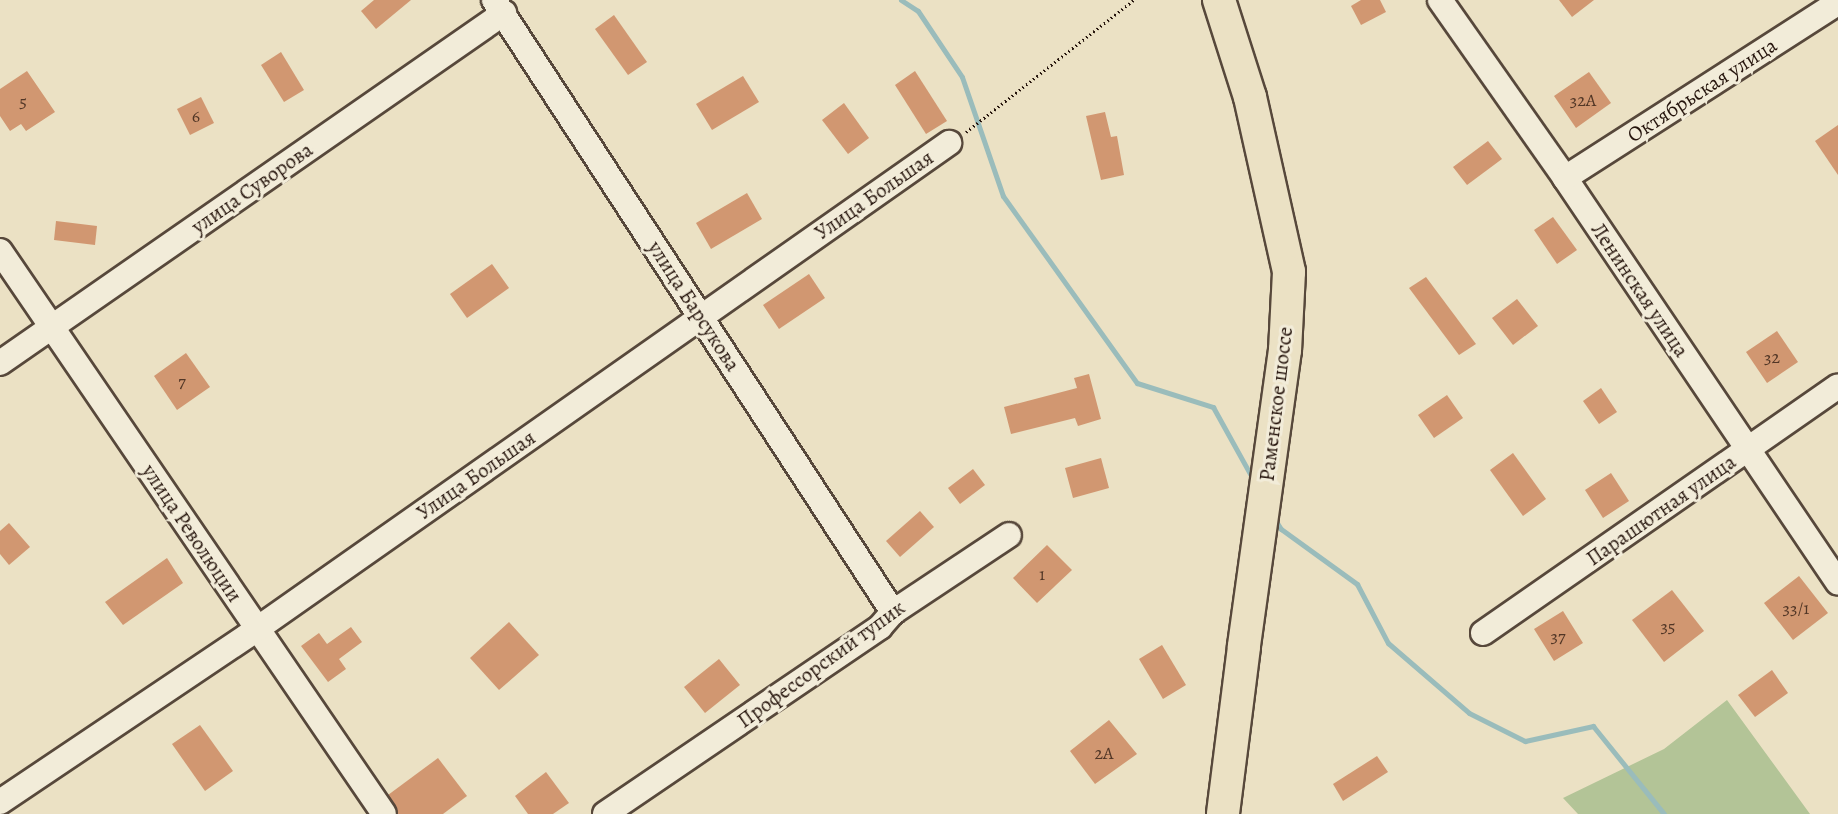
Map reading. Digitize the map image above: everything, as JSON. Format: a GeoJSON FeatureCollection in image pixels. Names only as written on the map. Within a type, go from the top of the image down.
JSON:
{"type":"FeatureCollection","features":[{"type":"Feature","properties":{"kind":"main road","name":"Раменское шоссе"},"geometry":{"type":"LineString","coordinates":[[1219,0],[1250,97],[1289,272],[1286,350],[1223,814]]}},
{"type":"Feature","properties":{"kind":"street","name":"Ленинская улица"},"geometry":{"type":"LineString","coordinates":[[1440,0],[1565,178],[1838,583]]}},
{"type":"Feature","properties":{"kind":"street","name":"Октябрьская улица"},"geometry":{"type":"LineString","coordinates":[[1565,178],[1838,3]]}},
{"type":"Feature","properties":{"kind":"street","name":"улица Барсукова"},"geometry":{"type":"LineString","coordinates":[[499,6],[893,612]]}},
{"type":"Feature","properties":{"kind":"street","name":"улица Суворова"},"geometry":{"type":"LineString","coordinates":[[0,363],[499,6]]}},
{"type":"Feature","properties":{"kind":"street","name":"Улица Большая"},"geometry":{"type":"LineString","coordinates":[[0,802],[257,628],[949,143]]}},
{"type":"Feature","properties":{"kind":"street","name":"улица Революции"},"geometry":{"type":"LineString","coordinates":[[0,252],[384,814]]}},
{"type":"Feature","properties":{"kind":"street","name":"Парашютная улица"},"geometry":{"type":"LineString","coordinates":[[1483,633],[1838,386]]}},
{"type":"Feature","properties":{"kind":"street","name":"Профессорский тупик"},"geometry":{"type":"LineString","coordinates":[[605,814],[880,627],[893,612],[1008,535]]}},
{"type":"Feature","properties":{"kind":"path"},"geometry":{"type":"LineString","coordinates":[[949,143],[977,125],[1134,0]]}},
{"type":"Feature","properties":{"kind":"green space"},"geometry":{"type":"Polygon","coordinates":[[[1727,700],[1810,814],[1578,814],[1563,798],[1664,749],[1727,700]]]}},
{"type":"Feature","properties":{"kind":"building"},"geometry":{"type":"Polygon","coordinates":[[[374,0],[411,0],[376,29],[361,11],[374,0]]]}},
{"type":"Feature","properties":{"kind":"building"},"geometry":{"type":"Polygon","coordinates":[[[1361,0],[1380,0],[1386,12],[1361,25],[1351,6],[1361,0]]]}},
{"type":"Feature","properties":{"kind":"building"},"geometry":{"type":"Polygon","coordinates":[[[1559,0],[1594,0],[1572,17],[1559,0]]]}},
{"type":"Feature","properties":{"kind":"building"},"geometry":{"type":"Polygon","coordinates":[[[614,15],[647,62],[628,75],[595,29],[614,15]]]}},
{"type":"Feature","properties":{"kind":"building"},"geometry":{"type":"Polygon","coordinates":[[[281,52],[304,90],[284,102],[261,65],[281,52]]]}},
{"type":"Feature","properties":{"kind":"building"},"geometry":{"type":"Polygon","coordinates":[[[27,71],[55,112],[26,131],[21,124],[10,131],[0,116],[0,89],[27,71]]]}},
{"type":"Feature","properties":{"kind":"building"},"geometry":{"type":"Polygon","coordinates":[[[915,71],[947,121],[926,134],[895,85],[915,71]]]}},
{"type":"Feature","properties":{"kind":"building"},"geometry":{"type":"Polygon","coordinates":[[[1589,72],[1611,103],[1576,128],[1554,96],[1589,72]]]}},
{"type":"Feature","properties":{"kind":"building"},"geometry":{"type":"Polygon","coordinates":[[[743,76],[759,102],[712,130],[696,104],[743,76]]]}},
{"type":"Feature","properties":{"kind":"building"},"geometry":{"type":"Polygon","coordinates":[[[201,97],[214,123],[190,135],[177,109],[201,97]]]}},
{"type":"Feature","properties":{"kind":"building"},"geometry":{"type":"Polygon","coordinates":[[[844,103],[869,138],[848,154],[822,120],[844,103]]]}},
{"type":"Feature","properties":{"kind":"building"},"geometry":{"type":"Polygon","coordinates":[[[1105,112],[1111,137],[1117,136],[1124,175],[1101,180],[1086,116],[1105,112]]]}},
{"type":"Feature","properties":{"kind":"building"},"geometry":{"type":"Polygon","coordinates":[[[1838,125],[1838,175],[1815,141],[1838,125]]]}},
{"type":"Feature","properties":{"kind":"building"},"geometry":{"type":"Polygon","coordinates":[[[1488,141],[1502,159],[1467,185],[1453,167],[1488,141]]]}},
{"type":"Feature","properties":{"kind":"building"},"geometry":{"type":"Polygon","coordinates":[[[747,193],[762,219],[711,249],[696,223],[747,193]]]}},
{"type":"Feature","properties":{"kind":"building"},"geometry":{"type":"Polygon","coordinates":[[[1553,217],[1577,250],[1557,264],[1534,230],[1553,217]]]}},
{"type":"Feature","properties":{"kind":"building"},"geometry":{"type":"Polygon","coordinates":[[[56,221],[97,226],[95,245],[54,240],[56,221]]]}},
{"type":"Feature","properties":{"kind":"building"},"geometry":{"type":"Polygon","coordinates":[[[492,264],[509,288],[467,318],[450,294],[492,264]]]}},
{"type":"Feature","properties":{"kind":"building"},"geometry":{"type":"Polygon","coordinates":[[[809,274],[825,298],[779,329],[763,305],[809,274]]]}},
{"type":"Feature","properties":{"kind":"building"},"geometry":{"type":"Polygon","coordinates":[[[1426,277],[1476,344],[1459,355],[1409,288],[1426,277]]]}},
{"type":"Feature","properties":{"kind":"building"},"geometry":{"type":"Polygon","coordinates":[[[1517,299],[1538,326],[1513,345],[1492,318],[1517,299]]]}},
{"type":"Feature","properties":{"kind":"building"},"geometry":{"type":"Polygon","coordinates":[[[1777,331],[1798,362],[1767,383],[1746,352],[1777,331]]]}},
{"type":"Feature","properties":{"kind":"building"},"geometry":{"type":"Polygon","coordinates":[[[186,353],[210,387],[177,410],[154,376],[186,353]]]}},
{"type":"Feature","properties":{"kind":"building"},"geometry":{"type":"Polygon","coordinates":[[[1089,374],[1101,419],[1078,426],[1075,418],[1011,434],[1004,407],[1077,388],[1074,378],[1089,374]]]}},
{"type":"Feature","properties":{"kind":"building"},"geometry":{"type":"Polygon","coordinates":[[[1601,388],[1617,412],[1599,424],[1583,401],[1601,388]]]}},
{"type":"Feature","properties":{"kind":"building"},"geometry":{"type":"Polygon","coordinates":[[[1447,395],[1463,418],[1434,438],[1418,415],[1447,395]]]}},
{"type":"Feature","properties":{"kind":"building"},"geometry":{"type":"Polygon","coordinates":[[[1513,453],[1546,499],[1523,516],[1490,470],[1513,453]]]}},
{"type":"Feature","properties":{"kind":"building"},"geometry":{"type":"Polygon","coordinates":[[[1101,458],[1109,488],[1073,498],[1065,468],[1101,458]]]}},
{"type":"Feature","properties":{"kind":"building"},"geometry":{"type":"Polygon","coordinates":[[[973,469],[985,485],[960,504],[948,488],[973,469]]]}},
{"type":"Feature","properties":{"kind":"building"},"geometry":{"type":"Polygon","coordinates":[[[1611,473],[1629,501],[1603,518],[1585,490],[1611,473]]]}},
{"type":"Feature","properties":{"kind":"building"},"geometry":{"type":"Polygon","coordinates":[[[920,511],[934,527],[900,557],[886,541],[920,511]]]}},
{"type":"Feature","properties":{"kind":"building"},"geometry":{"type":"Polygon","coordinates":[[[9,523],[30,547],[9,565],[0,554],[0,531],[9,523]]]}},
{"type":"Feature","properties":{"kind":"building"},"geometry":{"type":"Polygon","coordinates":[[[1047,545],[1072,570],[1037,603],[1013,578],[1047,545]]]}},
{"type":"Feature","properties":{"kind":"building"},"geometry":{"type":"Polygon","coordinates":[[[167,558],[183,583],[123,625],[105,602],[167,558]]]}},
{"type":"Feature","properties":{"kind":"building"},"geometry":{"type":"Polygon","coordinates":[[[1799,576],[1828,613],[1793,640],[1764,603],[1799,576]]]}},
{"type":"Feature","properties":{"kind":"building"},"geometry":{"type":"Polygon","coordinates":[[[1672,590],[1704,631],[1664,662],[1632,620],[1672,590]]]}},
{"type":"Feature","properties":{"kind":"building"},"geometry":{"type":"Polygon","coordinates":[[[1563,611],[1583,643],[1554,661],[1534,629],[1563,611]]]}},
{"type":"Feature","properties":{"kind":"building"},"geometry":{"type":"Polygon","coordinates":[[[509,622],[539,655],[499,690],[470,658],[509,622]]]}},
{"type":"Feature","properties":{"kind":"building"},"geometry":{"type":"Polygon","coordinates":[[[351,627],[362,642],[339,659],[346,669],[328,682],[301,646],[319,633],[327,644],[351,627]]]}},
{"type":"Feature","properties":{"kind":"building"},"geometry":{"type":"Polygon","coordinates":[[[1162,645],[1186,685],[1163,699],[1139,659],[1162,645]]]}},
{"type":"Feature","properties":{"kind":"building"},"geometry":{"type":"Polygon","coordinates":[[[719,659],[740,685],[705,713],[684,687],[719,659]]]}},
{"type":"Feature","properties":{"kind":"building"},"geometry":{"type":"Polygon","coordinates":[[[1772,670],[1788,693],[1755,717],[1738,695],[1772,670]]]}},
{"type":"Feature","properties":{"kind":"building"},"geometry":{"type":"Polygon","coordinates":[[[1109,720],[1137,754],[1095,784],[1070,751],[1109,720]]]}},
{"type":"Feature","properties":{"kind":"building"},"geometry":{"type":"Polygon","coordinates":[[[200,725],[233,771],[205,791],[172,744],[200,725]]]}},
{"type":"Feature","properties":{"kind":"building"},"geometry":{"type":"Polygon","coordinates":[[[1377,756],[1388,772],[1343,801],[1333,784],[1377,756]]]}},
{"type":"Feature","properties":{"kind":"building"},"geometry":{"type":"Polygon","coordinates":[[[438,758],[467,796],[443,814],[398,814],[388,795],[438,758]]]}},
{"type":"Feature","properties":{"kind":"building"},"geometry":{"type":"Polygon","coordinates":[[[546,772],[569,803],[553,814],[528,814],[515,796],[546,772]]]}},
{"type":"Feature","properties":{"kind":"waterway"},"geometry":{"type":"LineString","coordinates":[[901,0],[918,11],[962,77],[1003,196],[1137,383],[1213,407],[1254,481]]}},
{"type":"Feature","properties":{"kind":"waterway"},"geometry":{"type":"LineString","coordinates":[[1274,518],[1281,529],[1357,584],[1388,643],[1469,713],[1525,741],[1593,726],[1664,814]]}}]}
